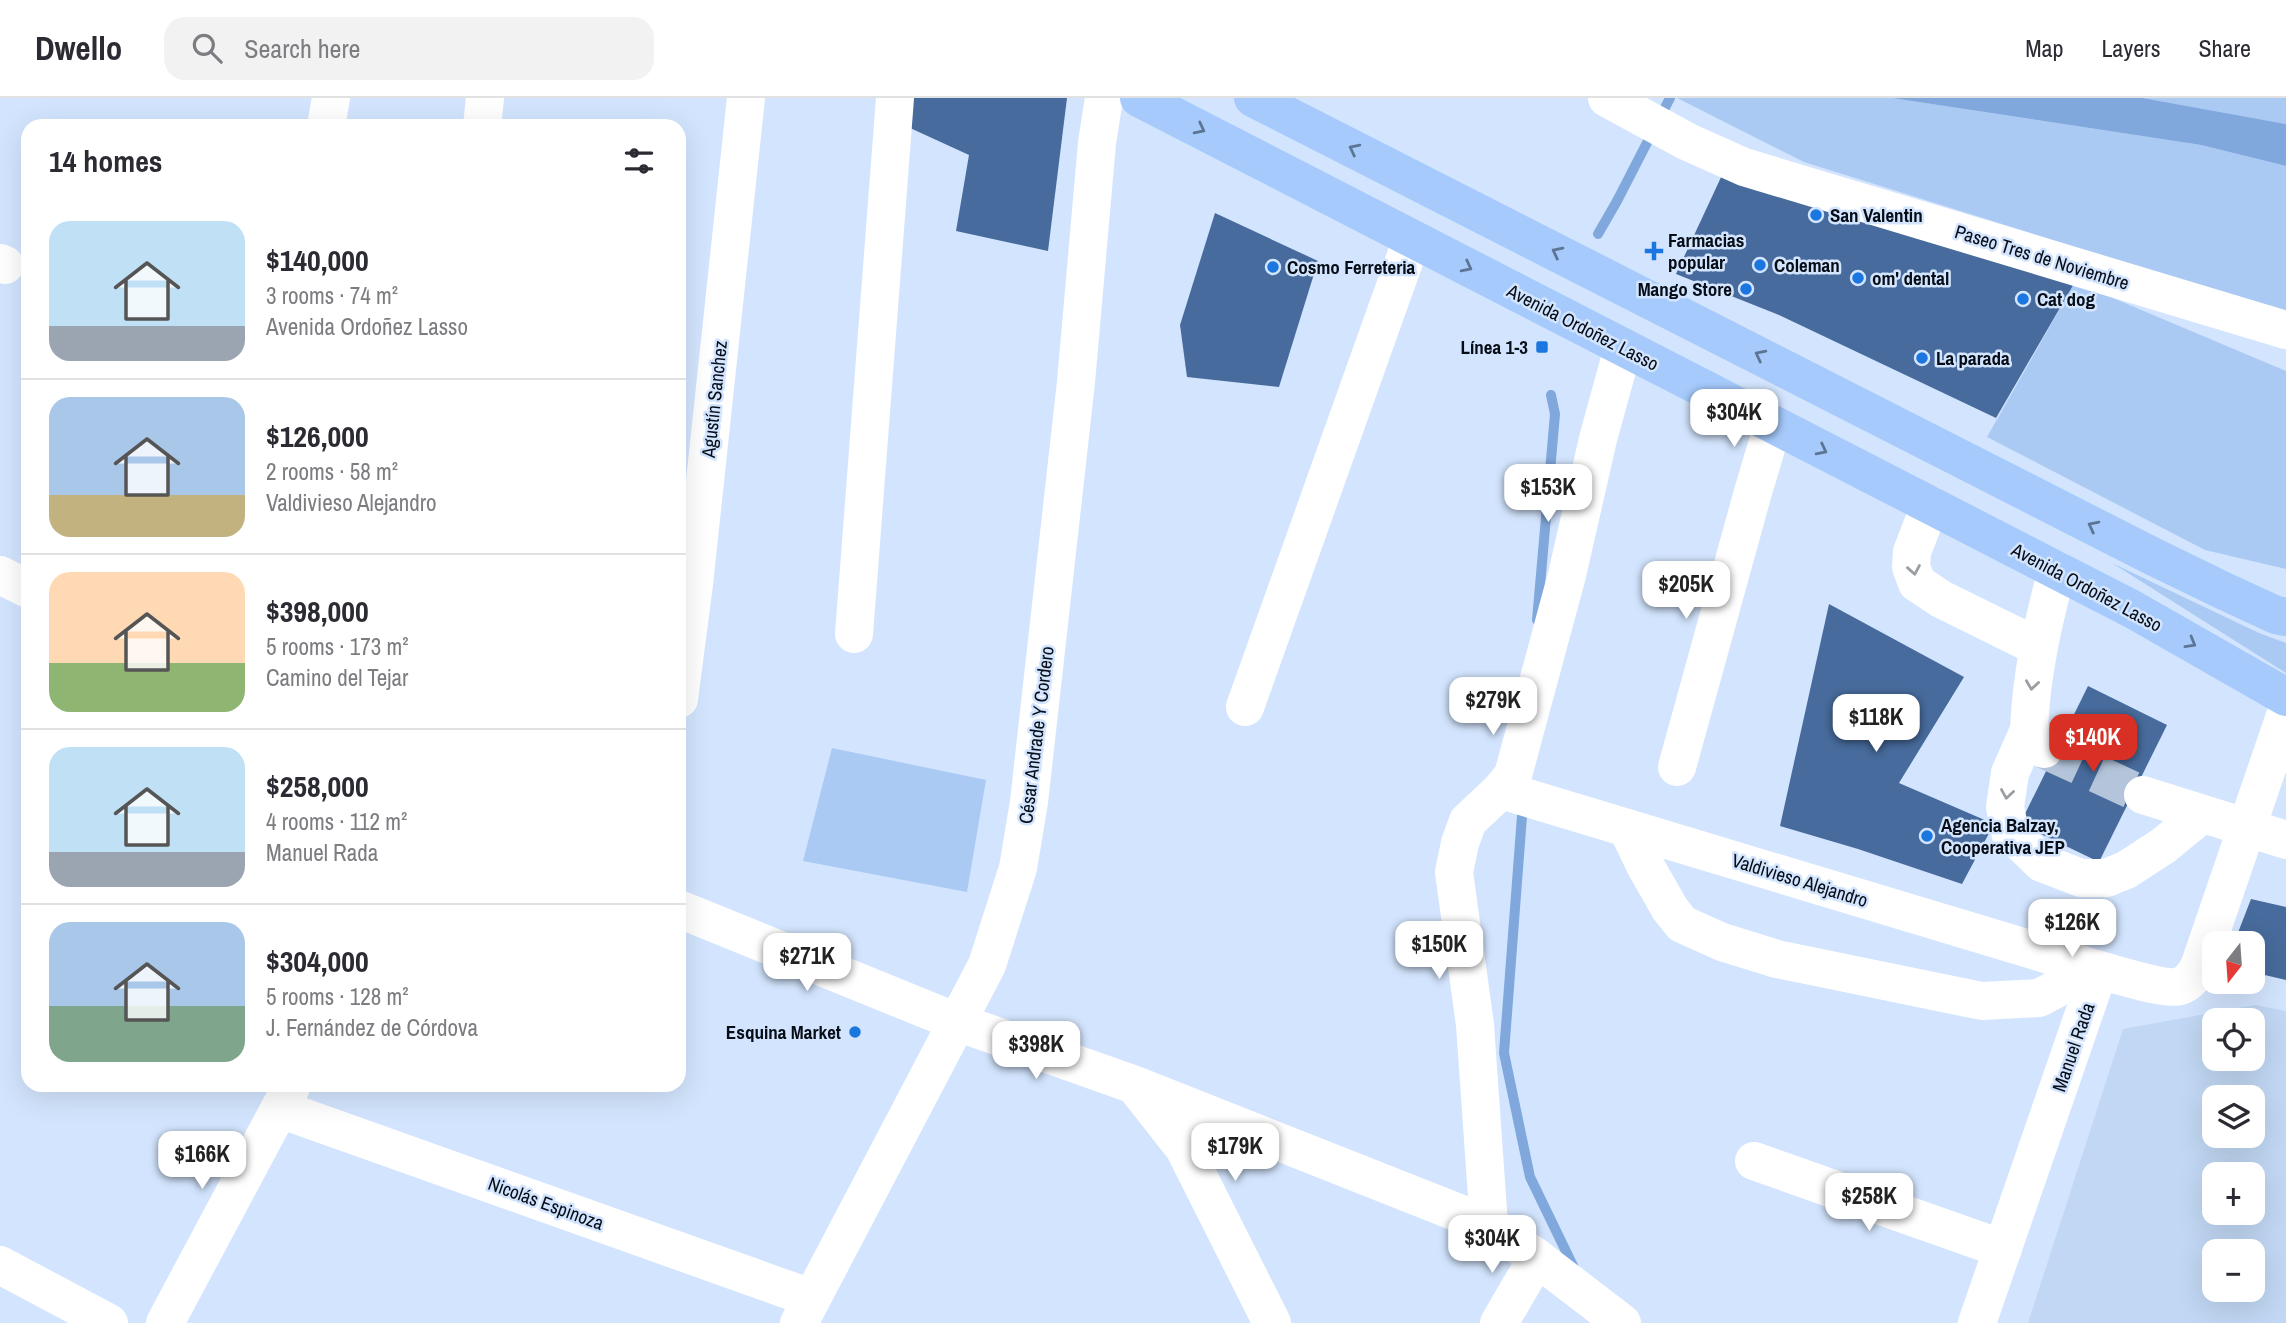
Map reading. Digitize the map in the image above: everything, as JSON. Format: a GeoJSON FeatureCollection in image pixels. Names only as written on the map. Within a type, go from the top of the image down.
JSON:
{"type":"FeatureCollection","features":[{"type":"Feature","properties":{"kind":"main road","name":"Avenida Ordoñez Lasso"},"geometry":{"type":"LineString","coordinates":[[1139,98],[2132,609],[2286,697]]}},
{"type":"Feature","properties":{"kind":"main road"},"geometry":{"type":"LineString","coordinates":[[1253,98],[2154,557],[2245,601],[2286,617]]}},
{"type":"Feature","properties":{"kind":"street"},"geometry":{"type":"LineString","coordinates":[[327,119],[331,98]]}},
{"type":"Feature","properties":{"kind":"street"},"geometry":{"type":"LineString","coordinates":[[483,119],[485,98]]}},
{"type":"Feature","properties":{"kind":"street","name":"Agustín Sanchez"},"geometry":{"type":"LineString","coordinates":[[687,580],[746,98]]}},
{"type":"Feature","properties":{"kind":"street"},"geometry":{"type":"LineString","coordinates":[[855,634],[895,98]]}},
{"type":"Feature","properties":{"kind":"street","name":"César Andrade Y Cordero"},"geometry":{"type":"LineString","coordinates":[[805,1310],[987,965],[1018,868],[1029,802],[1076,382],[1097,143],[1104,98]]}},
{"type":"Feature","properties":{"kind":"street","name":"Paseo Tres de Noviembre"},"geometry":{"type":"LineString","coordinates":[[1607,98],[1677,136],[1744,167],[2286,330]]}},
{"type":"Feature","properties":{"kind":"street"},"geometry":{"type":"LineString","coordinates":[[1245,707],[1412,239]]}},
{"type":"Feature","properties":{"kind":"street"},"geometry":{"type":"LineString","coordinates":[[1489,1225],[1475,1025],[1454,872],[1468,821],[1519,791],[1529,714],[1567,575],[1598,439],[1623,348]]}},
{"type":"Feature","properties":{"kind":"street"},"geometry":{"type":"LineString","coordinates":[[1677,767],[1773,425]]}},
{"type":"Feature","properties":{"kind":"street"},"geometry":{"type":"LineString","coordinates":[[1930,505],[1913,552],[1911,568],[1917,583],[1941,599],[2038,646]]}},
{"type":"Feature","properties":{"kind":"street"},"geometry":{"type":"LineString","coordinates":[[2057,570],[2038,646],[2030,697],[2037,740],[2010,773],[2005,807],[2010,832],[2042,863],[2081,878],[2106,878],[2126,870],[2202,814]]}},
{"type":"Feature","properties":{"kind":"street"},"geometry":{"type":"LineString","coordinates":[[0,575],[21,586]]}},
{"type":"Feature","properties":{"kind":"street"},"geometry":{"type":"LineString","coordinates":[[1627,828],[1670,909],[1682,924],[1722,942],[1777,959],[1982,1001],[2039,998],[2090,967],[2179,987],[2192,979],[2199,967],[2286,713]]}},
{"type":"Feature","properties":{"kind":"street","name":"Valdivieso Alejandro"},"geometry":{"type":"LineString","coordinates":[[1519,791],[1627,828],[2090,967]]}},
{"type":"Feature","properties":{"kind":"street"},"geometry":{"type":"LineString","coordinates":[[2143,795],[2286,840]]}},
{"type":"Feature","properties":{"kind":"street"},"geometry":{"type":"LineString","coordinates":[[686,912],[957,1022],[1135,1085],[1489,1225],[1622,1323]]}},
{"type":"Feature","properties":{"kind":"street","name":"Manuel Rada"},"geometry":{"type":"LineString","coordinates":[[1977,1323],[2003,1249],[2090,967]]}},
{"type":"Feature","properties":{"kind":"street"},"geometry":{"type":"LineString","coordinates":[[1135,1085],[1184,1148],[1272,1323]]}},
{"type":"Feature","properties":{"kind":"street"},"geometry":{"type":"LineString","coordinates":[[165,1323],[286,1097]]}},
{"type":"Feature","properties":{"kind":"street","name":"Nicolás Espinoza"},"geometry":{"type":"LineString","coordinates":[[286,1097],[805,1310]]}},
{"type":"Feature","properties":{"kind":"street"},"geometry":{"type":"LineString","coordinates":[[1755,1161],[2003,1249]]}},
{"type":"Feature","properties":{"kind":"street"},"geometry":{"type":"LineString","coordinates":[[1499,1323],[1537,1258]]}},
{"type":"Feature","properties":{"kind":"street"},"geometry":{"type":"LineString","coordinates":[[0,1265],[109,1323]]}},
{"type":"Feature","properties":{"kind":"shaded area"},"geometry":{"type":"Polygon","coordinates":[[[1677,98],[1892,98],[2201,145],[2286,166],[2286,313],[1804,162],[1677,98]]]}},
{"type":"Feature","properties":{"kind":"shaded area"},"geometry":{"type":"Polygon","coordinates":[[[1892,98],[2143,98],[2286,124],[2286,166],[2201,145],[1892,98]]]}},
{"type":"Feature","properties":{"kind":"shaded area"},"geometry":{"type":"Polygon","coordinates":[[[2143,98],[2286,98],[2286,124],[2143,98]]]}},
{"type":"Feature","properties":{"kind":"shaded area"},"geometry":{"type":"Polygon","coordinates":[[[2075,282],[2286,371],[2286,569],[2205,550],[1987,437],[2075,282]]]}},
{"type":"Feature","properties":{"kind":"shaded area"},"geometry":{"type":"Polygon","coordinates":[[[2112,563],[2259,633],[2286,643],[2286,673],[2112,563]]]}},
{"type":"Feature","properties":{"kind":"shaded area"},"geometry":{"type":"Polygon","coordinates":[[[832,748],[986,780],[967,892],[803,861],[832,748]]]}},
{"type":"Feature","properties":{"kind":"shaded area"},"geometry":{"type":"Polygon","coordinates":[[[2255,1005],[2286,1011],[2286,1323],[2028,1323],[2123,1029],[2202,1015],[2202,1071],[2265,1071],[2265,1008],[2238,1008],[2255,1005]]]}},
{"type":"Feature","properties":{"kind":"building"},"geometry":{"type":"Polygon","coordinates":[[[900,98],[1067,98],[1048,251],[956,231],[969,155],[897,122],[900,98]]]}},
{"type":"Feature","properties":{"kind":"building"},"geometry":{"type":"Polygon","coordinates":[[[1723,173],[2075,282],[1996,418],[1779,315],[1676,274],[1723,173]]]}},
{"type":"Feature","properties":{"kind":"building"},"geometry":{"type":"Polygon","coordinates":[[[1215,213],[1318,261],[1279,387],[1187,377],[1180,325],[1215,213]]]}},
{"type":"Feature","properties":{"kind":"building"},"geometry":{"type":"Polygon","coordinates":[[[1829,604],[1964,677],[1899,783],[1994,824],[1962,884],[1780,826],[1829,604]]]}},
{"type":"Feature","properties":{"kind":"building"},"geometry":{"type":"Polygon","coordinates":[[[2088,686],[2167,725],[2099,862],[2020,824],[2088,686]]]}},
{"type":"Feature","properties":{"kind":"building"},"geometry":{"type":"Polygon","coordinates":[[[2251,899],[2286,907],[2286,980],[2265,975],[2265,931],[2239,931],[2251,899]]]}},
{"type":"Feature","properties":{"kind":"waterway"},"geometry":{"type":"LineString","coordinates":[[1598,234],[1670,98]]}},
{"type":"Feature","properties":{"kind":"waterway"},"geometry":{"type":"LineString","coordinates":[[1537,620],[1555,414],[1551,395]]}},
{"type":"Feature","properties":{"kind":"waterway"},"geometry":{"type":"LineString","coordinates":[[1523,803],[1504,1053],[1530,1177],[1575,1270]]}},
{"type":"Feature","properties":{"kind":"tunnel"},"geometry":{"type":"LineString","coordinates":[[2045,750],[2143,795]]}},
{"type":"Feature","properties":{"kind":"place","name":"San Valentin"},"geometry":{"type":"Point","coordinates":[1816,215]}},
{"type":"Feature","properties":{"kind":"place","name":"Farmacias popular"},"geometry":{"type":"Point","coordinates":[1654,251]}},
{"type":"Feature","properties":{"kind":"place","name":"Coleman"},"geometry":{"type":"Point","coordinates":[1760,265]}},
{"type":"Feature","properties":{"kind":"place","name":"Cosmo Ferreteria"},"geometry":{"type":"Point","coordinates":[1273,267]}},
{"type":"Feature","properties":{"kind":"place","name":"om' dental"},"geometry":{"type":"Point","coordinates":[1858,278]}},
{"type":"Feature","properties":{"kind":"place","name":"Mango Store"},"geometry":{"type":"Point","coordinates":[1746,289]}},
{"type":"Feature","properties":{"kind":"place","name":"Cat dog"},"geometry":{"type":"Point","coordinates":[2023,299]}},
{"type":"Feature","properties":{"kind":"place","name":"Línea 1-3"},"geometry":{"type":"Point","coordinates":[1542,347]}},
{"type":"Feature","properties":{"kind":"place","name":"La parada"},"geometry":{"type":"Point","coordinates":[1922,358]}},
{"type":"Feature","properties":{"kind":"place","name":"Agencia Balzay, Cooperativa JEP"},"geometry":{"type":"Point","coordinates":[1927,836]}},
{"type":"Feature","properties":{"kind":"place","name":"Esquina Market"},"geometry":{"type":"Point","coordinates":[855,1032]}}]}
